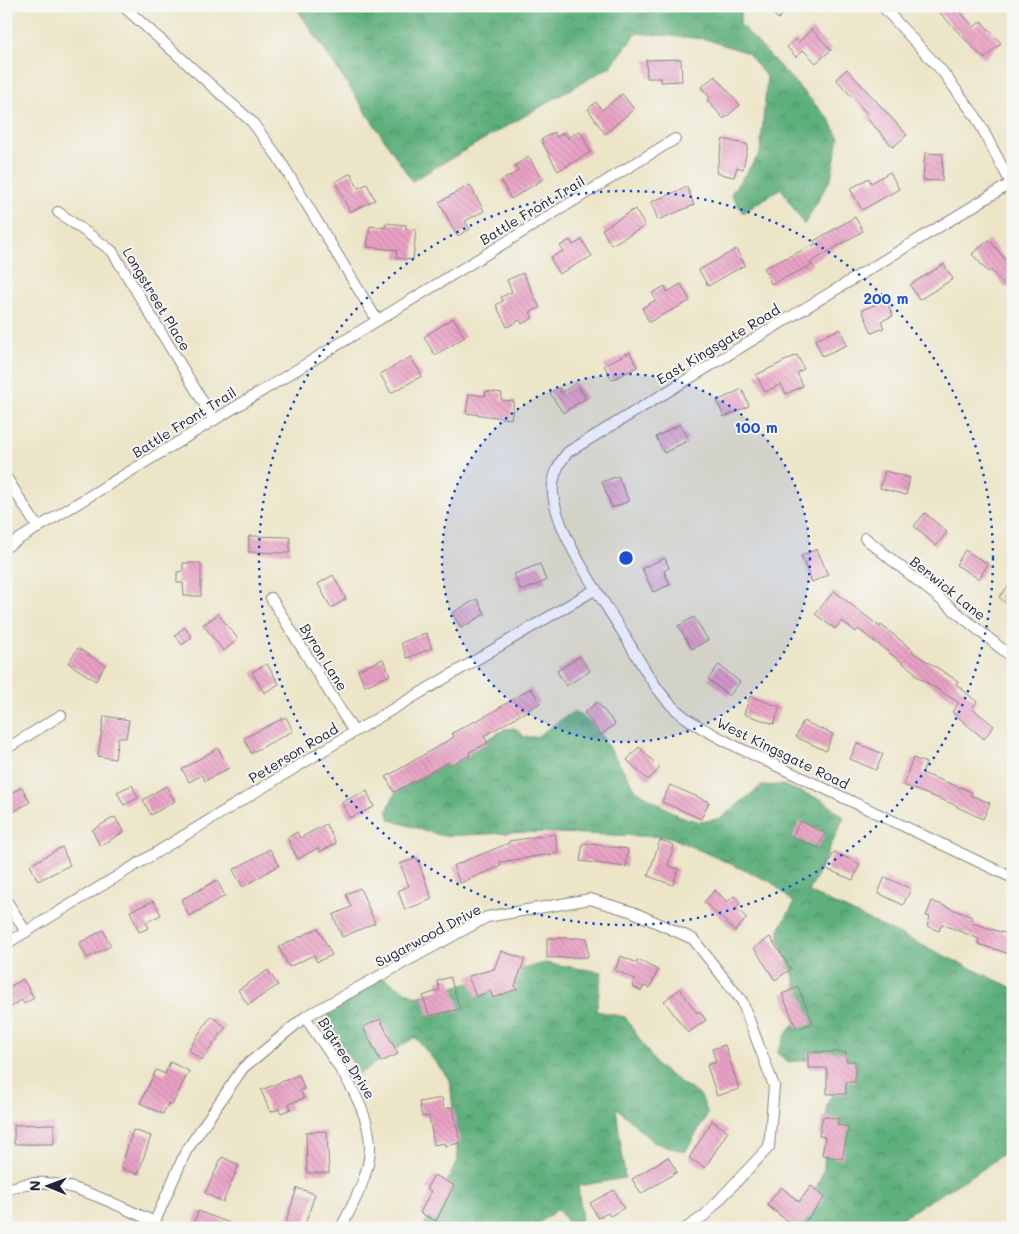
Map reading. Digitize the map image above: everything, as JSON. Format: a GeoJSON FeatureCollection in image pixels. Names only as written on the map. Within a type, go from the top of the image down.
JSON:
{"type":"FeatureCollection","features":[{"type":"Feature","properties":{"kind":"street"},"geometry":{"type":"LineString","coordinates":[[122,6],[252,122],[278,157],[378,320]]}},
{"type":"Feature","properties":{"kind":"street"},"geometry":{"type":"LineString","coordinates":[[882,6],[942,70],[976,116],[1012,184]]}},
{"type":"Feature","properties":{"kind":"street","name":"Battle Front Trail"},"geometry":{"type":"LineString","coordinates":[[6,547],[675,139]]}},
{"type":"Feature","properties":{"kind":"street","name":"East Kingsgate Road"},"geometry":{"type":"LineString","coordinates":[[596,589],[566,534],[557,510],[553,492],[559,462],[568,452],[1012,184]]}},
{"type":"Feature","properties":{"kind":"street","name":"Longstreet Place"},"geometry":{"type":"LineString","coordinates":[[58,212],[112,251],[214,420]]}},
{"type":"Feature","properties":{"kind":"street"},"geometry":{"type":"LineString","coordinates":[[6,477],[38,528]]}},
{"type":"Feature","properties":{"kind":"street","name":"Berwick Lane"},"geometry":{"type":"LineString","coordinates":[[865,538],[1013,658]]}},
{"type":"Feature","properties":{"kind":"street","name":"Peterson Road"},"geometry":{"type":"LineString","coordinates":[[6,944],[354,732],[596,589]]}},
{"type":"Feature","properties":{"kind":"street","name":"West Kingsgate Road"},"geometry":{"type":"LineString","coordinates":[[596,589],[653,683],[673,707],[698,726],[736,747],[1013,878]]}},
{"type":"Feature","properties":{"kind":"street","name":"Byron Lane"},"geometry":{"type":"LineString","coordinates":[[271,598],[354,732]]}},
{"type":"Feature","properties":{"kind":"street"},"geometry":{"type":"LineString","coordinates":[[6,749],[61,715]]}},
{"type":"Feature","properties":{"kind":"street","name":"Sugarwood Drive"},"geometry":{"type":"LineString","coordinates":[[153,1225],[186,1151],[243,1068],[305,1017],[488,917],[590,899],[633,912],[693,939],[742,1001],[774,1086],[769,1148],[704,1216],[686,1228]]}},
{"type":"Feature","properties":{"kind":"street"},"geometry":{"type":"LineString","coordinates":[[6,900],[26,932]]}},
{"type":"Feature","properties":{"kind":"street","name":"Bigtree Drive"},"geometry":{"type":"LineString","coordinates":[[305,1017],[366,1116],[370,1150],[360,1191],[341,1228]]}},
{"type":"Feature","properties":{"kind":"street"},"geometry":{"type":"LineString","coordinates":[[6,1191],[14,1187],[41,1181],[76,1189],[153,1225]]}},
{"type":"Feature","properties":{"kind":"green space"},"geometry":{"type":"Polygon","coordinates":[[[295,6],[741,6],[740,24],[830,120],[839,138],[831,178],[804,225],[781,188],[743,213],[731,194],[760,153],[767,78],[748,53],[705,39],[637,33],[611,66],[412,181],[295,6]]]}},
{"type":"Feature","properties":{"kind":"green space"},"geometry":{"type":"Polygon","coordinates":[[[574,711],[595,726],[636,790],[679,816],[701,822],[721,818],[761,786],[782,785],[823,800],[844,817],[809,892],[1013,988],[1013,1146],[983,1169],[884,1228],[787,1228],[809,1205],[824,1169],[827,1104],[841,1080],[826,1058],[788,1062],[777,1053],[786,1034],[801,1015],[795,979],[779,940],[779,930],[794,903],[771,882],[670,837],[527,832],[443,836],[390,820],[387,811],[395,793],[505,729],[515,728],[525,737],[536,737],[574,711]]]}},
{"type":"Feature","properties":{"kind":"green space"},"geometry":{"type":"Polygon","coordinates":[[[545,963],[602,972],[596,1011],[625,1017],[658,1067],[701,1096],[708,1114],[685,1152],[653,1142],[616,1107],[625,1178],[578,1186],[582,1219],[570,1226],[558,1209],[532,1228],[423,1228],[458,1160],[450,1080],[415,1037],[359,1074],[328,1021],[329,1011],[382,977],[416,997],[545,963]]]}},
{"type":"Feature","properties":{"kind":"building"},"geometry":{"type":"Polygon","coordinates":[[[766,6],[791,6],[778,19],[766,6]]]}},
{"type":"Feature","properties":{"kind":"building"},"geometry":{"type":"Polygon","coordinates":[[[933,6],[955,6],[974,27],[981,21],[1001,43],[984,59],[933,6]]]}},
{"type":"Feature","properties":{"kind":"building"},"geometry":{"type":"Polygon","coordinates":[[[812,29],[831,50],[816,63],[803,50],[796,57],[787,47],[796,39],[799,42],[812,29]]]}},
{"type":"Feature","properties":{"kind":"building"},"geometry":{"type":"Polygon","coordinates":[[[681,59],[682,81],[661,82],[661,78],[647,78],[646,60],[681,59]]]}},
{"type":"Feature","properties":{"kind":"building"},"geometry":{"type":"Polygon","coordinates":[[[847,69],[907,135],[893,147],[836,79],[847,69]]]}},
{"type":"Feature","properties":{"kind":"building"},"geometry":{"type":"Polygon","coordinates":[[[715,76],[740,105],[724,119],[707,100],[710,98],[701,87],[715,76]]]}},
{"type":"Feature","properties":{"kind":"building"},"geometry":{"type":"Polygon","coordinates":[[[622,94],[634,109],[605,134],[588,109],[596,102],[602,110],[622,94]]]}},
{"type":"Feature","properties":{"kind":"building"},"geometry":{"type":"Polygon","coordinates":[[[580,131],[591,152],[558,171],[541,140],[554,132],[557,137],[565,132],[568,138],[580,131]]]}},
{"type":"Feature","properties":{"kind":"building"},"geometry":{"type":"Polygon","coordinates":[[[723,139],[748,145],[743,169],[737,167],[734,177],[716,173],[723,139]]]}},
{"type":"Feature","properties":{"kind":"building"},"geometry":{"type":"Polygon","coordinates":[[[925,153],[943,154],[942,181],[923,180],[925,153]]]}},
{"type":"Feature","properties":{"kind":"building"},"geometry":{"type":"Polygon","coordinates":[[[529,157],[542,180],[511,199],[501,181],[518,171],[515,165],[529,157]]]}},
{"type":"Feature","properties":{"kind":"building"},"geometry":{"type":"Polygon","coordinates":[[[890,172],[899,189],[862,210],[850,189],[869,178],[871,183],[890,172]]]}},
{"type":"Feature","properties":{"kind":"building"},"geometry":{"type":"Polygon","coordinates":[[[351,173],[358,188],[367,184],[375,200],[350,212],[335,182],[351,173]]]}},
{"type":"Feature","properties":{"kind":"building"},"geometry":{"type":"Polygon","coordinates":[[[470,185],[484,211],[465,221],[470,229],[457,236],[439,202],[470,185]]]}},
{"type":"Feature","properties":{"kind":"building"},"geometry":{"type":"Polygon","coordinates":[[[687,187],[694,205],[658,220],[651,202],[687,187]]]}},
{"type":"Feature","properties":{"kind":"building"},"geometry":{"type":"Polygon","coordinates":[[[635,209],[645,226],[611,245],[602,229],[635,209]]]}},
{"type":"Feature","properties":{"kind":"building"},"geometry":{"type":"Polygon","coordinates":[[[855,217],[863,231],[811,262],[812,265],[771,284],[764,268],[816,244],[814,241],[855,217]]]}},
{"type":"Feature","properties":{"kind":"building"},"geometry":{"type":"Polygon","coordinates":[[[386,223],[406,225],[406,229],[416,230],[413,260],[396,258],[397,250],[367,247],[370,226],[385,228],[386,223]]]}},
{"type":"Feature","properties":{"kind":"building"},"geometry":{"type":"Polygon","coordinates":[[[570,240],[573,245],[582,240],[592,256],[559,274],[550,258],[563,251],[560,246],[570,240]]]}},
{"type":"Feature","properties":{"kind":"building"},"geometry":{"type":"Polygon","coordinates":[[[989,240],[1013,268],[1013,282],[1006,288],[991,270],[988,272],[972,254],[989,240]]]}},
{"type":"Feature","properties":{"kind":"building"},"geometry":{"type":"Polygon","coordinates":[[[736,249],[745,265],[708,286],[699,270],[736,249]]]}},
{"type":"Feature","properties":{"kind":"building"},"geometry":{"type":"Polygon","coordinates":[[[944,264],[953,279],[919,300],[910,285],[944,264]]]}},
{"type":"Feature","properties":{"kind":"building"},"geometry":{"type":"Polygon","coordinates":[[[523,273],[540,308],[530,312],[533,318],[522,324],[520,320],[507,327],[496,305],[503,301],[501,297],[512,292],[507,280],[523,273]]]}},
{"type":"Feature","properties":{"kind":"building"},"geometry":{"type":"Polygon","coordinates":[[[681,284],[690,301],[649,322],[642,308],[656,300],[652,293],[665,286],[667,292],[681,284]]]}},
{"type":"Feature","properties":{"kind":"building"},"geometry":{"type":"Polygon","coordinates":[[[886,300],[893,316],[881,321],[884,328],[872,333],[862,310],[886,300]]]}},
{"type":"Feature","properties":{"kind":"building"},"geometry":{"type":"Polygon","coordinates":[[[453,318],[465,337],[435,355],[424,337],[453,318]]]}},
{"type":"Feature","properties":{"kind":"building"},"geometry":{"type":"Polygon","coordinates":[[[840,329],[847,345],[822,356],[815,340],[840,329]]]}},
{"type":"Feature","properties":{"kind":"building"},"geometry":{"type":"Polygon","coordinates":[[[630,352],[637,367],[612,380],[604,365],[630,352]]]}},
{"type":"Feature","properties":{"kind":"building"},"geometry":{"type":"Polygon","coordinates":[[[797,355],[804,369],[797,373],[803,386],[786,394],[781,384],[765,392],[756,375],[797,355]]]}},
{"type":"Feature","properties":{"kind":"building"},"geometry":{"type":"Polygon","coordinates":[[[411,357],[422,376],[391,393],[380,374],[411,357]]]}},
{"type":"Feature","properties":{"kind":"building"},"geometry":{"type":"Polygon","coordinates":[[[576,383],[586,398],[563,413],[550,393],[559,388],[562,393],[576,383]]]}},
{"type":"Feature","properties":{"kind":"building"},"geometry":{"type":"Polygon","coordinates":[[[742,389],[749,406],[724,417],[717,401],[742,389]]]}},
{"type":"Feature","properties":{"kind":"building"},"geometry":{"type":"Polygon","coordinates":[[[486,391],[502,393],[501,400],[514,401],[511,419],[466,413],[469,394],[485,396],[486,391]]]}},
{"type":"Feature","properties":{"kind":"building"},"geometry":{"type":"Polygon","coordinates":[[[680,424],[689,440],[664,453],[656,437],[680,424]]]}},
{"type":"Feature","properties":{"kind":"building"},"geometry":{"type":"Polygon","coordinates":[[[885,471],[910,478],[906,495],[880,488],[885,471]]]}},
{"type":"Feature","properties":{"kind":"building"},"geometry":{"type":"Polygon","coordinates":[[[618,476],[629,501],[612,508],[602,482],[618,476]]]}},
{"type":"Feature","properties":{"kind":"building"},"geometry":{"type":"Polygon","coordinates":[[[925,513],[947,532],[936,546],[914,526],[925,513]]]}},
{"type":"Feature","properties":{"kind":"building"},"geometry":{"type":"Polygon","coordinates":[[[249,536],[290,537],[290,553],[249,552],[249,536]]]}},
{"type":"Feature","properties":{"kind":"building"},"geometry":{"type":"Polygon","coordinates":[[[817,549],[828,575],[812,582],[801,556],[817,549]]]}},
{"type":"Feature","properties":{"kind":"building"},"geometry":{"type":"Polygon","coordinates":[[[965,550],[988,564],[979,579],[956,565],[965,550]]]}},
{"type":"Feature","properties":{"kind":"building"},"geometry":{"type":"Polygon","coordinates":[[[665,558],[669,568],[664,571],[670,585],[653,592],[642,568],[665,558]]]}},
{"type":"Feature","properties":{"kind":"building"},"geometry":{"type":"Polygon","coordinates":[[[183,563],[201,563],[201,596],[184,596],[183,583],[177,583],[177,572],[183,571],[183,563]]]}},
{"type":"Feature","properties":{"kind":"building"},"geometry":{"type":"Polygon","coordinates":[[[540,564],[546,581],[521,591],[514,574],[540,564]]]}},
{"type":"Feature","properties":{"kind":"building"},"geometry":{"type":"Polygon","coordinates":[[[333,575],[346,599],[331,608],[318,584],[333,575]]]}},
{"type":"Feature","properties":{"kind":"building"},"geometry":{"type":"Polygon","coordinates":[[[1013,581],[1013,609],[999,597],[1013,581]]]}},
{"type":"Feature","properties":{"kind":"building"},"geometry":{"type":"Polygon","coordinates":[[[834,591],[913,650],[912,652],[958,681],[956,684],[977,702],[972,708],[994,726],[984,739],[952,712],[959,703],[915,675],[916,673],[858,629],[856,632],[842,621],[835,629],[815,614],[834,591]]]}},
{"type":"Feature","properties":{"kind":"building"},"geometry":{"type":"Polygon","coordinates":[[[477,599],[485,614],[461,628],[452,613],[477,599]]]}},
{"type":"Feature","properties":{"kind":"building"},"geometry":{"type":"Polygon","coordinates":[[[218,614],[238,639],[224,651],[203,625],[218,614]]]}},
{"type":"Feature","properties":{"kind":"building"},"geometry":{"type":"Polygon","coordinates":[[[694,617],[708,640],[692,649],[678,626],[694,617]]]}},
{"type":"Feature","properties":{"kind":"building"},"geometry":{"type":"Polygon","coordinates":[[[184,627],[192,637],[182,645],[175,635],[184,627]]]}},
{"type":"Feature","properties":{"kind":"building"},"geometry":{"type":"Polygon","coordinates":[[[426,633],[432,648],[407,658],[401,643],[426,633]]]}},
{"type":"Feature","properties":{"kind":"building"},"geometry":{"type":"Polygon","coordinates":[[[78,648],[105,665],[96,681],[68,663],[78,648]]]}},
{"type":"Feature","properties":{"kind":"building"},"geometry":{"type":"Polygon","coordinates":[[[580,656],[590,671],[566,686],[557,671],[580,656]]]}},
{"type":"Feature","properties":{"kind":"building"},"geometry":{"type":"Polygon","coordinates":[[[383,659],[390,675],[365,686],[358,670],[383,659]]]}},
{"type":"Feature","properties":{"kind":"building"},"geometry":{"type":"Polygon","coordinates":[[[267,664],[279,684],[264,693],[252,672],[267,664]]]}},
{"type":"Feature","properties":{"kind":"building"},"geometry":{"type":"Polygon","coordinates":[[[719,665],[740,682],[729,696],[708,679],[719,665]]]}},
{"type":"Feature","properties":{"kind":"building"},"geometry":{"type":"Polygon","coordinates":[[[531,688],[540,703],[484,736],[488,743],[469,752],[470,755],[449,766],[447,763],[394,792],[386,777],[454,737],[452,733],[491,713],[531,688]]]}},
{"type":"Feature","properties":{"kind":"building"},"geometry":{"type":"Polygon","coordinates":[[[750,696],[780,707],[774,724],[744,714],[750,696]]]}},
{"type":"Feature","properties":{"kind":"building"},"geometry":{"type":"Polygon","coordinates":[[[597,702],[615,724],[601,735],[584,713],[597,702]]]}},
{"type":"Feature","properties":{"kind":"building"},"geometry":{"type":"Polygon","coordinates":[[[104,716],[129,720],[126,738],[118,737],[115,759],[98,756],[104,716]]]}},
{"type":"Feature","properties":{"kind":"building"},"geometry":{"type":"Polygon","coordinates":[[[286,717],[293,731],[251,753],[244,738],[286,717]]]}},
{"type":"Feature","properties":{"kind":"building"},"geometry":{"type":"Polygon","coordinates":[[[803,721],[833,734],[826,751],[796,737],[803,721]]]}},
{"type":"Feature","properties":{"kind":"building"},"geometry":{"type":"Polygon","coordinates":[[[857,743],[883,754],[876,770],[850,759],[857,743]]]}},
{"type":"Feature","properties":{"kind":"building"},"geometry":{"type":"Polygon","coordinates":[[[639,747],[660,768],[648,780],[627,760],[639,747]]]}},
{"type":"Feature","properties":{"kind":"building"},"geometry":{"type":"Polygon","coordinates":[[[218,748],[229,768],[205,781],[202,775],[189,782],[182,769],[218,748]]]}},
{"type":"Feature","properties":{"kind":"building"},"geometry":{"type":"Polygon","coordinates":[[[913,758],[926,763],[922,773],[972,792],[970,795],[990,803],[983,819],[958,806],[903,785],[913,758]]]}},
{"type":"Feature","properties":{"kind":"building"},"geometry":{"type":"Polygon","coordinates":[[[132,785],[138,798],[124,805],[117,792],[132,785]]]}},
{"type":"Feature","properties":{"kind":"building"},"geometry":{"type":"Polygon","coordinates":[[[670,785],[709,802],[701,819],[662,802],[670,785]]]}},
{"type":"Feature","properties":{"kind":"building"},"geometry":{"type":"Polygon","coordinates":[[[166,786],[175,801],[151,815],[143,800],[166,786]]]}},
{"type":"Feature","properties":{"kind":"building"},"geometry":{"type":"Polygon","coordinates":[[[22,787],[30,802],[10,814],[6,808],[6,796],[22,787]]]}},
{"type":"Feature","properties":{"kind":"building"},"geometry":{"type":"Polygon","coordinates":[[[367,791],[374,807],[349,818],[342,802],[367,791]]]}},
{"type":"Feature","properties":{"kind":"building"},"geometry":{"type":"Polygon","coordinates":[[[115,817],[124,832],[100,846],[92,830],[115,817]]]}},
{"type":"Feature","properties":{"kind":"building"},"geometry":{"type":"Polygon","coordinates":[[[800,821],[825,833],[818,848],[792,837],[800,821]]]}},
{"type":"Feature","properties":{"kind":"building"},"geometry":{"type":"Polygon","coordinates":[[[326,824],[336,843],[320,852],[318,848],[298,859],[287,838],[297,832],[300,838],[326,824]]]}},
{"type":"Feature","properties":{"kind":"building"},"geometry":{"type":"Polygon","coordinates":[[[555,834],[558,853],[500,862],[501,866],[460,883],[453,866],[509,843],[509,841],[555,834]]]}},
{"type":"Feature","properties":{"kind":"building"},"geometry":{"type":"Polygon","coordinates":[[[660,840],[674,845],[668,865],[678,869],[673,885],[648,876],[660,840]]]}},
{"type":"Feature","properties":{"kind":"building"},"geometry":{"type":"Polygon","coordinates":[[[583,843],[628,849],[626,867],[580,861],[583,843]]]}},
{"type":"Feature","properties":{"kind":"building"},"geometry":{"type":"Polygon","coordinates":[[[62,847],[70,865],[38,881],[30,865],[62,847]]]}},
{"type":"Feature","properties":{"kind":"building"},"geometry":{"type":"Polygon","coordinates":[[[270,849],[279,865],[243,887],[233,870],[270,849]]]}},
{"type":"Feature","properties":{"kind":"building"},"geometry":{"type":"Polygon","coordinates":[[[834,852],[860,864],[853,880],[826,869],[834,852]]]}},
{"type":"Feature","properties":{"kind":"building"},"geometry":{"type":"Polygon","coordinates":[[[417,858],[432,899],[405,910],[398,891],[409,886],[400,864],[417,858]]]}},
{"type":"Feature","properties":{"kind":"building"},"geometry":{"type":"Polygon","coordinates":[[[885,877],[911,889],[903,905],[878,893],[885,877]]]}},
{"type":"Feature","properties":{"kind":"building"},"geometry":{"type":"Polygon","coordinates":[[[217,880],[225,896],[189,916],[181,900],[217,880]]]}},
{"type":"Feature","properties":{"kind":"building"},"geometry":{"type":"Polygon","coordinates":[[[360,888],[375,923],[342,937],[333,915],[351,907],[346,894],[360,888]]]}},
{"type":"Feature","properties":{"kind":"building"},"geometry":{"type":"Polygon","coordinates":[[[715,890],[727,902],[734,896],[740,903],[736,908],[747,918],[735,931],[704,902],[715,890]]]}},
{"type":"Feature","properties":{"kind":"building"},"geometry":{"type":"Polygon","coordinates":[[[154,901],[161,915],[146,922],[149,928],[139,932],[130,911],[154,901]]]}},
{"type":"Feature","properties":{"kind":"building"},"geometry":{"type":"Polygon","coordinates":[[[932,901],[972,917],[970,922],[1013,936],[1013,955],[978,944],[979,939],[942,924],[939,931],[927,926],[930,917],[926,916],[932,901]]]}},
{"type":"Feature","properties":{"kind":"building"},"geometry":{"type":"Polygon","coordinates":[[[318,928],[332,955],[317,962],[314,955],[289,967],[279,947],[318,928]]]}},
{"type":"Feature","properties":{"kind":"building"},"geometry":{"type":"Polygon","coordinates":[[[103,930],[111,946],[87,958],[79,943],[103,930]]]}},
{"type":"Feature","properties":{"kind":"building"},"geometry":{"type":"Polygon","coordinates":[[[770,937],[791,969],[775,980],[754,948],[770,937]]]}},
{"type":"Feature","properties":{"kind":"building"},"geometry":{"type":"Polygon","coordinates":[[[547,938],[587,938],[588,957],[547,958],[547,938]]]}},
{"type":"Feature","properties":{"kind":"building"},"geometry":{"type":"Polygon","coordinates":[[[501,951],[525,959],[515,986],[517,989],[493,998],[490,991],[476,997],[468,976],[494,969],[501,951]]]}},
{"type":"Feature","properties":{"kind":"building"},"geometry":{"type":"Polygon","coordinates":[[[621,956],[637,963],[638,960],[658,970],[650,988],[644,986],[641,991],[632,986],[635,979],[615,970],[621,956]]]}},
{"type":"Feature","properties":{"kind":"building"},"geometry":{"type":"Polygon","coordinates":[[[268,970],[278,985],[248,1005],[238,990],[268,970]]]}},
{"type":"Feature","properties":{"kind":"building"},"geometry":{"type":"Polygon","coordinates":[[[450,977],[460,1009],[429,1016],[423,996],[440,990],[437,981],[450,977]]]}},
{"type":"Feature","properties":{"kind":"building"},"geometry":{"type":"Polygon","coordinates":[[[23,979],[34,998],[24,1004],[22,1000],[6,1010],[6,989],[23,979]]]}},
{"type":"Feature","properties":{"kind":"building"},"geometry":{"type":"Polygon","coordinates":[[[798,987],[813,1023],[797,1029],[782,994],[798,987]]]}},
{"type":"Feature","properties":{"kind":"building"},"geometry":{"type":"Polygon","coordinates":[[[680,989],[697,1013],[699,1011],[706,1020],[688,1033],[664,1001],[680,989]]]}},
{"type":"Feature","properties":{"kind":"building"},"geometry":{"type":"Polygon","coordinates":[[[211,1016],[226,1027],[202,1060],[188,1050],[211,1016]]]}},
{"type":"Feature","properties":{"kind":"building"},"geometry":{"type":"Polygon","coordinates":[[[380,1019],[398,1054],[381,1062],[363,1027],[380,1019]]]}},
{"type":"Feature","properties":{"kind":"building"},"geometry":{"type":"Polygon","coordinates":[[[725,1045],[739,1089],[717,1096],[707,1065],[716,1062],[712,1049],[725,1045]]]}},
{"type":"Feature","properties":{"kind":"building"},"geometry":{"type":"Polygon","coordinates":[[[808,1052],[846,1052],[846,1061],[855,1061],[855,1082],[846,1082],[846,1094],[827,1094],[827,1068],[808,1068],[808,1052]]]}},
{"type":"Feature","properties":{"kind":"building"},"geometry":{"type":"Polygon","coordinates":[[[170,1062],[189,1071],[172,1105],[168,1103],[163,1114],[140,1103],[156,1070],[165,1074],[170,1062]]]}},
{"type":"Feature","properties":{"kind":"building"},"geometry":{"type":"Polygon","coordinates":[[[299,1075],[304,1089],[300,1090],[304,1098],[289,1104],[291,1109],[281,1113],[279,1109],[270,1112],[261,1090],[299,1075]]]}},
{"type":"Feature","properties":{"kind":"building"},"geometry":{"type":"Polygon","coordinates":[[[442,1098],[444,1109],[453,1107],[460,1143],[445,1146],[444,1143],[434,1145],[429,1116],[422,1117],[419,1102],[442,1098]]]}},
{"type":"Feature","properties":{"kind":"building"},"geometry":{"type":"Polygon","coordinates":[[[823,1116],[839,1119],[837,1125],[849,1127],[842,1159],[822,1155],[825,1137],[819,1136],[823,1116]]]}},
{"type":"Feature","properties":{"kind":"building"},"geometry":{"type":"Polygon","coordinates":[[[712,1121],[728,1131],[705,1168],[689,1158],[712,1121]]]}},
{"type":"Feature","properties":{"kind":"building"},"geometry":{"type":"Polygon","coordinates":[[[54,1124],[54,1144],[14,1144],[14,1125],[54,1124]]]}},
{"type":"Feature","properties":{"kind":"building"},"geometry":{"type":"Polygon","coordinates":[[[133,1130],[151,1136],[138,1174],[121,1168],[133,1130]]]}},
{"type":"Feature","properties":{"kind":"building"},"geometry":{"type":"Polygon","coordinates":[[[327,1131],[329,1173],[307,1173],[306,1132],[327,1131]]]}},
{"type":"Feature","properties":{"kind":"building"},"geometry":{"type":"Polygon","coordinates":[[[222,1157],[239,1165],[223,1202],[205,1193],[222,1157]]]}},
{"type":"Feature","properties":{"kind":"building"},"geometry":{"type":"Polygon","coordinates":[[[668,1157],[677,1172],[641,1194],[632,1179],[668,1157]]]}},
{"type":"Feature","properties":{"kind":"building"},"geometry":{"type":"Polygon","coordinates":[[[434,1175],[454,1185],[436,1221],[420,1213],[431,1191],[426,1189],[434,1175]]]}},
{"type":"Feature","properties":{"kind":"building"},"geometry":{"type":"Polygon","coordinates":[[[811,1186],[825,1197],[800,1228],[796,1228],[767,1205],[781,1187],[799,1202],[811,1186]]]}},
{"type":"Feature","properties":{"kind":"building"},"geometry":{"type":"Polygon","coordinates":[[[297,1188],[315,1194],[304,1228],[284,1228],[297,1188]]]}},
{"type":"Feature","properties":{"kind":"building"},"geometry":{"type":"Polygon","coordinates":[[[614,1190],[624,1208],[610,1216],[608,1213],[598,1218],[590,1203],[614,1190]]]}},
{"type":"Feature","properties":{"kind":"building"},"geometry":{"type":"Polygon","coordinates":[[[198,1211],[240,1227],[240,1228],[192,1228],[198,1211]]]}}]}
